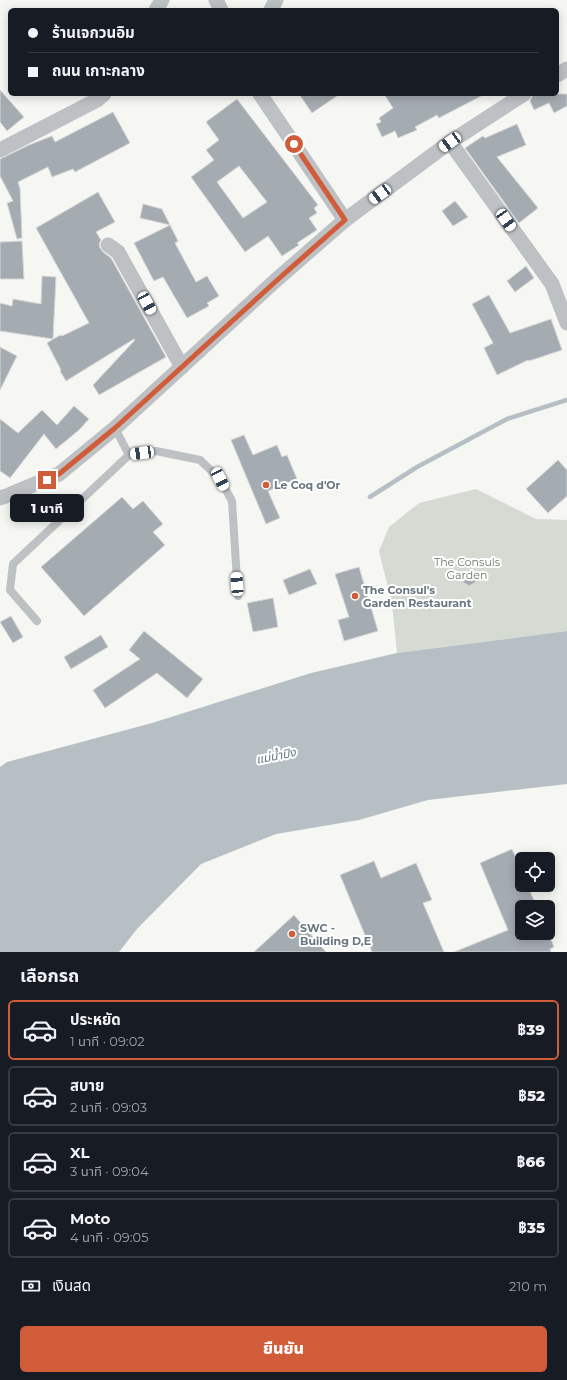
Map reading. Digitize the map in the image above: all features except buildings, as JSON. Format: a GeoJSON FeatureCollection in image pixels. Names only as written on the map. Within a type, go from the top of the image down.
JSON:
{"type":"FeatureCollection","features":[{"type":"Feature","properties":{"kind":"street"},"geometry":{"type":"LineString","coordinates":[[0,150],[97,100],[102,96]]}},
{"type":"Feature","properties":{"kind":"street"},"geometry":{"type":"LineString","coordinates":[[261,96],[345,220]]}},
{"type":"Feature","properties":{"kind":"street"},"geometry":{"type":"LineString","coordinates":[[0,498],[59,474],[115,428],[345,220],[450,142],[521,96]]}},
{"type":"Feature","properties":{"kind":"street"},"geometry":{"type":"LineString","coordinates":[[450,142],[552,284],[567,323]]}},
{"type":"Feature","properties":{"kind":"street"},"geometry":{"type":"LineString","coordinates":[[108,245],[118,252],[182,367]]}},
{"type":"Feature","properties":{"kind":"lane"},"geometry":{"type":"LineString","coordinates":[[115,428],[129,455]]}},
{"type":"Feature","properties":{"kind":"lane"},"geometry":{"type":"LineString","coordinates":[[36,621],[10,590],[14,564],[129,455],[156,451],[200,460],[220,479],[232,502],[238,596]]}},
{"type":"Feature","properties":{"kind":"green space","name":"The Consuls Garden"},"geometry":{"type":"Polygon","coordinates":[[[476,489],[536,519],[567,520],[567,631],[397,653],[392,604],[379,551],[389,527],[419,503],[476,489]]]}},
{"type":"Feature","properties":{"kind":"water","name":"แม่น้ำปิง"},"geometry":{"type":"Polygon","coordinates":[[[567,631],[567,784],[428,800],[359,820],[276,834],[201,864],[137,929],[119,952],[0,952],[0,767],[7,762],[152,723],[311,673],[397,653],[567,631]]]}},
{"type":"Feature","properties":{"kind":"waterway"},"geometry":{"type":"LineString","coordinates":[[370,497],[417,467],[507,419],[567,400]]}},
{"type":"Feature","properties":{"kind":"place","name":"Le Coq d'Or"},"geometry":{"type":"Point","coordinates":[266,485]}},
{"type":"Feature","properties":{"kind":"place","name":"The Consul's Garden Restaurant"},"geometry":{"type":"Point","coordinates":[355,596]}},
{"type":"Feature","properties":{"kind":"place","name":"SWC - Building D,E"},"geometry":{"type":"Point","coordinates":[292,934]}},
{"type":"Feature","properties":{"kind":"route"},"geometry":{"type":"LineString","coordinates":[[47,480],[59,474],[115,428],[345,220],[294,144]]}}]}
